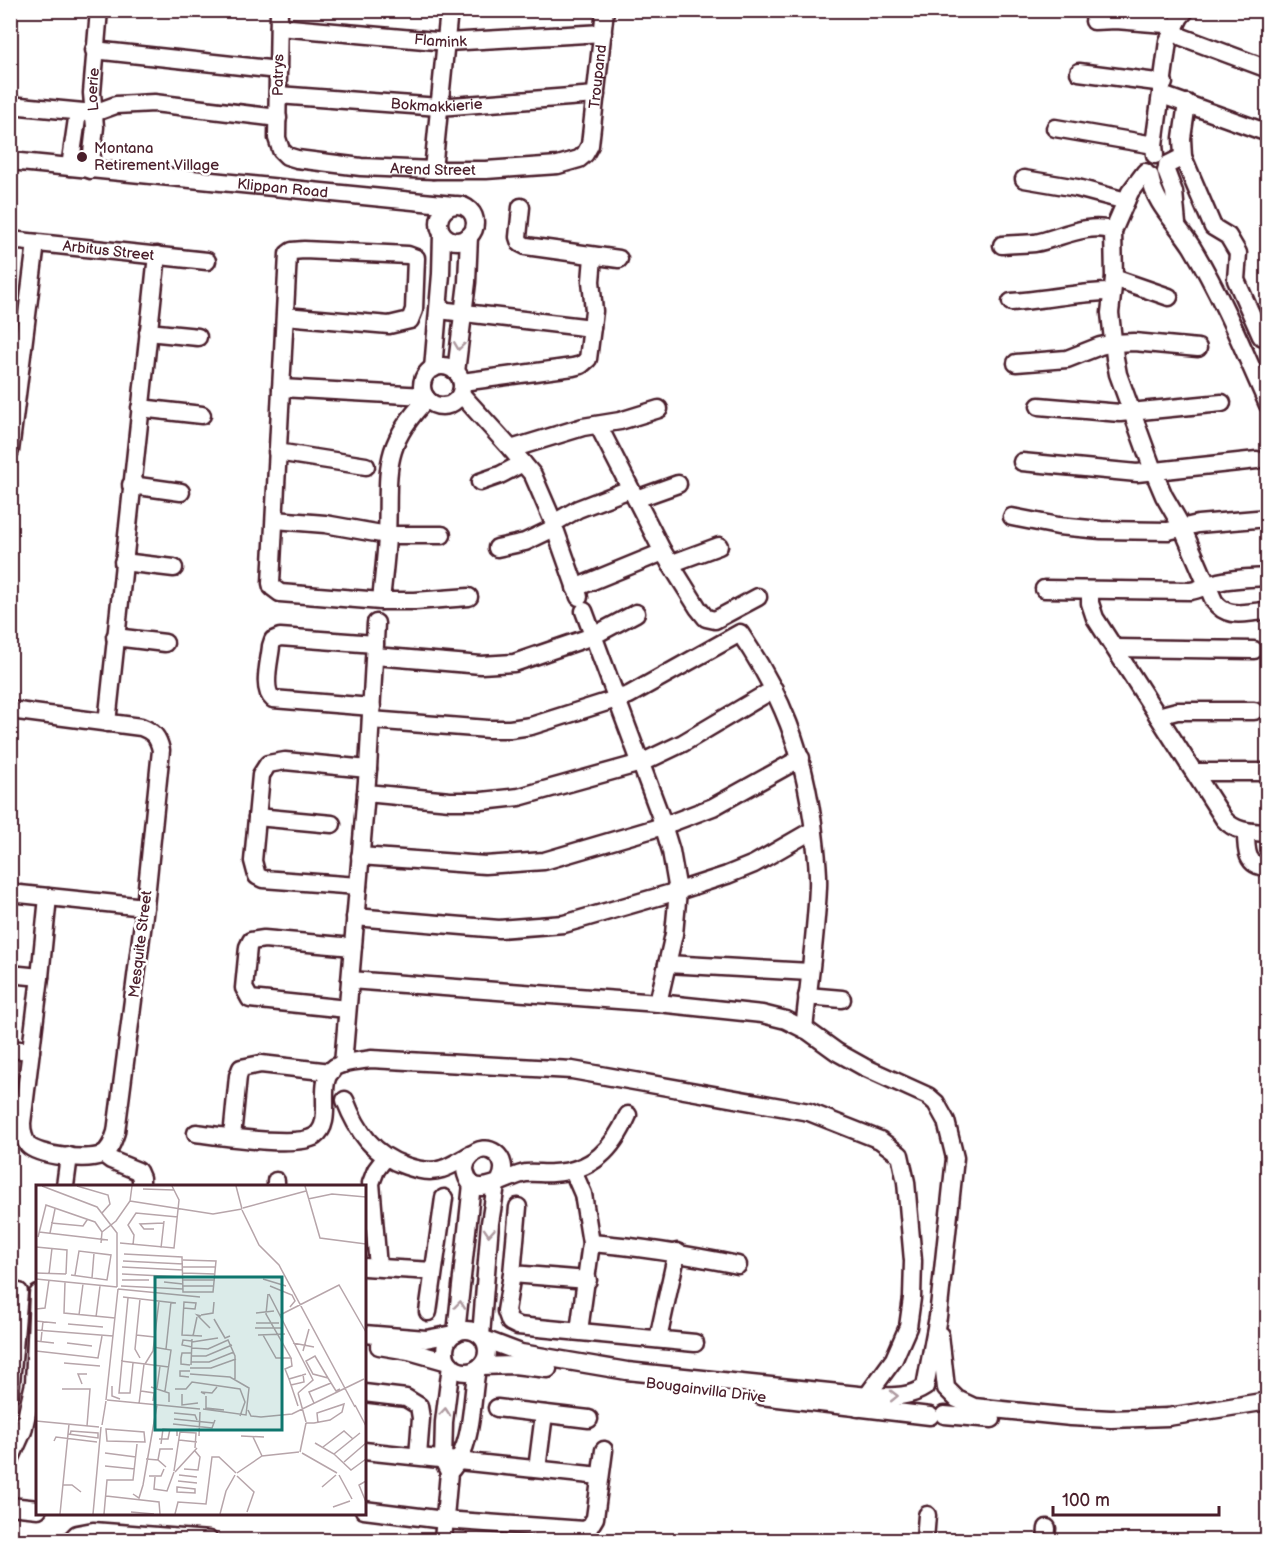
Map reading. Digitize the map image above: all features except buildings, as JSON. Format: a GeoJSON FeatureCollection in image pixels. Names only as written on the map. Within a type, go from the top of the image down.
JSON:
{"type":"FeatureCollection","features":[{"type":"Feature","properties":{"kind":"street","name":"Loerie"},"geometry":{"type":"LineString","coordinates":[[70,167],[92,93],[99,10]]}},
{"type":"Feature","properties":{"kind":"street"},"geometry":{"type":"LineString","coordinates":[[433,170],[449,10]]}},
{"type":"Feature","properties":{"kind":"street","name":"Troupand"},"geometry":{"type":"LineString","coordinates":[[590,145],[606,10]]}},
{"type":"Feature","properties":{"kind":"street"},"geometry":{"type":"LineString","coordinates":[[1147,174],[1159,178],[1167,47],[1172,30],[1186,10]]}},
{"type":"Feature","properties":{"kind":"street"},"geometry":{"type":"LineString","coordinates":[[1094,21],[1116,15],[1165,24],[1182,37],[1268,69]]}},
{"type":"Feature","properties":{"kind":"street","name":"Flamink"},"geometry":{"type":"LineString","coordinates":[[279,19],[447,42],[603,33]]}},
{"type":"Feature","properties":{"kind":"street","name":"Patrys"},"geometry":{"type":"LineString","coordinates":[[277,138],[279,19]]}},
{"type":"Feature","properties":{"kind":"street"},"geometry":{"type":"LineString","coordinates":[[94,50],[278,70]]}},
{"type":"Feature","properties":{"kind":"street"},"geometry":{"type":"LineString","coordinates":[[1079,72],[1163,89],[1187,103],[1268,133]]}},
{"type":"Feature","properties":{"kind":"street","name":"Bokmakkierie"},"geometry":{"type":"LineString","coordinates":[[278,95],[439,107],[596,95]]}},
{"type":"Feature","properties":{"kind":"street"},"geometry":{"type":"LineString","coordinates":[[10,105],[86,113],[116,105],[154,103],[278,118]]}},
{"type":"Feature","properties":{"kind":"street"},"geometry":{"type":"LineString","coordinates":[[1187,103],[1182,138],[1183,157],[1213,227],[1228,236],[1238,253],[1236,280],[1261,336],[1268,339]]}},
{"type":"Feature","properties":{"kind":"street","name":"Loerie"},"geometry":{"type":"LineString","coordinates":[[86,113],[95,127],[90,170]]}},
{"type":"Feature","properties":{"kind":"street"},"geometry":{"type":"LineString","coordinates":[[1055,128],[1161,159],[1183,157]]}},
{"type":"Feature","properties":{"kind":"street","name":"Arend Street"},"geometry":{"type":"LineString","coordinates":[[277,138],[281,150],[287,156],[297,159],[361,167],[433,170],[486,170],[558,165],[579,159],[590,145]]}},
{"type":"Feature","properties":{"kind":"street"},"geometry":{"type":"LineString","coordinates":[[1161,159],[1174,192],[1177,224]]}},
{"type":"Feature","properties":{"kind":"street","name":"Klippan Road"},"geometry":{"type":"LineString","coordinates":[[10,161],[453,205]]}},
{"type":"Feature","properties":{"kind":"street"},"geometry":{"type":"LineString","coordinates":[[1147,174],[1134,185],[1113,231],[1110,313],[1118,374],[1153,470],[1168,504],[1182,527],[1214,601],[1226,612],[1239,615],[1268,610]]}},
{"type":"Feature","properties":{"kind":"street"},"geometry":{"type":"LineString","coordinates":[[1147,174],[1159,203],[1177,224],[1202,266],[1264,386],[1268,405]]}},
{"type":"Feature","properties":{"kind":"street"},"geometry":{"type":"LineString","coordinates":[[1024,179],[1077,188],[1126,201]]}},
{"type":"Feature","properties":{"kind":"street","name":"Klippan Road"},"geometry":{"type":"LineString","coordinates":[[412,201],[440,216]]}},
{"type":"Feature","properties":{"kind":"street"},"geometry":{"type":"LineString","coordinates":[[281,388],[426,398],[439,406],[452,404],[459,383],[469,236],[475,226],[473,214],[465,206],[447,207],[440,216],[442,234],[439,310],[433,369]]}},
{"type":"Feature","properties":{"kind":"street"},"geometry":{"type":"LineString","coordinates":[[521,207],[518,237],[520,243],[536,249],[619,259]]}},
{"type":"Feature","properties":{"kind":"street"},"geometry":{"type":"LineString","coordinates":[[1002,245],[1034,243],[1067,233],[1096,229],[1113,231]]}},
{"type":"Feature","properties":{"kind":"street"},"geometry":{"type":"LineString","coordinates":[[442,234],[458,241],[469,236]]}},
{"type":"Feature","properties":{"kind":"street","name":"Arbitus Street"},"geometry":{"type":"LineString","coordinates":[[10,240],[207,261]]}},
{"type":"Feature","properties":{"kind":"street"},"geometry":{"type":"LineString","coordinates":[[10,451],[36,243]]}},
{"type":"Feature","properties":{"kind":"street"},"geometry":{"type":"LineString","coordinates":[[285,316],[389,325],[405,323],[410,320],[414,310],[416,258],[408,255],[292,250],[287,258],[271,583],[275,591],[381,601],[469,597]]}},
{"type":"Feature","properties":{"kind":"street"},"geometry":{"type":"LineString","coordinates":[[10,710],[107,723],[157,255]]}},
{"type":"Feature","properties":{"kind":"street"},"geometry":{"type":"LineString","coordinates":[[459,383],[581,364],[588,359],[592,328],[593,257]]}},
{"type":"Feature","properties":{"kind":"street"},"geometry":{"type":"LineString","coordinates":[[1011,302],[1043,300],[1090,292],[1112,285],[1169,297]]}},
{"type":"Feature","properties":{"kind":"street"},"geometry":{"type":"LineString","coordinates":[[439,310],[592,328]]}},
{"type":"Feature","properties":{"kind":"street"},"geometry":{"type":"LineString","coordinates":[[148,332],[198,337]]}},
{"type":"Feature","properties":{"kind":"street"},"geometry":{"type":"LineString","coordinates":[[1016,363],[1067,359],[1093,348],[1114,343],[1144,342],[1198,348]]}},
{"type":"Feature","properties":{"kind":"street"},"geometry":{"type":"LineString","coordinates":[[381,601],[387,535],[386,491],[391,453],[403,426],[426,398],[423,381],[427,374],[433,369],[445,367],[533,476],[554,525],[663,826],[671,851],[678,891],[674,934],[658,1003]]}},
{"type":"Feature","properties":{"kind":"street"},"geometry":{"type":"LineString","coordinates":[[1039,406],[1108,412],[1222,403]]}},
{"type":"Feature","properties":{"kind":"street"},"geometry":{"type":"LineString","coordinates":[[140,408],[202,415]]}},
{"type":"Feature","properties":{"kind":"street"},"geometry":{"type":"LineString","coordinates":[[512,449],[583,427],[620,421],[659,409]]}},
{"type":"Feature","properties":{"kind":"street"},"geometry":{"type":"LineString","coordinates":[[598,425],[667,558],[698,608],[710,620],[715,620],[758,597]]}},
{"type":"Feature","properties":{"kind":"street"},"geometry":{"type":"LineString","coordinates":[[277,452],[366,466]]}},
{"type":"Feature","properties":{"kind":"street"},"geometry":{"type":"LineString","coordinates":[[1022,462],[1137,473],[1257,460]]}},
{"type":"Feature","properties":{"kind":"street"},"geometry":{"type":"LineString","coordinates":[[480,482],[500,475],[523,462]]}},
{"type":"Feature","properties":{"kind":"street"},"geometry":{"type":"LineString","coordinates":[[497,548],[525,542],[578,509],[678,484]]}},
{"type":"Feature","properties":{"kind":"street"},"geometry":{"type":"LineString","coordinates":[[131,485],[181,492]]}},
{"type":"Feature","properties":{"kind":"street"},"geometry":{"type":"LineString","coordinates":[[1012,517],[1058,526],[1101,530],[1168,531],[1198,524],[1268,518]]}},
{"type":"Feature","properties":{"kind":"street"},"geometry":{"type":"LineString","coordinates":[[275,520],[325,524],[387,535],[442,535]]}},
{"type":"Feature","properties":{"kind":"street"},"geometry":{"type":"LineString","coordinates":[[579,599],[667,558],[719,546]]}},
{"type":"Feature","properties":{"kind":"street"},"geometry":{"type":"LineString","coordinates":[[123,562],[174,568]]}},
{"type":"Feature","properties":{"kind":"street"},"geometry":{"type":"LineString","coordinates":[[1044,589],[1190,591],[1226,580],[1268,577]]}},
{"type":"Feature","properties":{"kind":"street"},"geometry":{"type":"LineString","coordinates":[[1090,591],[1090,603],[1095,618],[1224,819],[1233,827],[1246,832],[1268,833]]}},
{"type":"Feature","properties":{"kind":"street"},"geometry":{"type":"LineString","coordinates":[[636,613],[593,636],[524,660],[498,665],[280,637],[273,640],[271,646],[267,688],[273,699],[510,729],[531,726],[628,695],[740,633],[764,668],[785,711],[801,758],[813,830],[818,888],[804,1029]]}},
{"type":"Feature","properties":{"kind":"street"},"geometry":{"type":"LineString","coordinates":[[196,1134],[301,1141],[319,1132],[323,1122],[328,1076],[337,1068],[347,1009],[368,769],[376,623]]}},
{"type":"Feature","properties":{"kind":"street"},"geometry":{"type":"LineString","coordinates":[[116,637],[165,643]]}},
{"type":"Feature","properties":{"kind":"street"},"geometry":{"type":"LineString","coordinates":[[1115,648],[1254,650]]}},
{"type":"Feature","properties":{"kind":"street"},"geometry":{"type":"LineString","coordinates":[[366,793],[450,801],[510,798],[641,763],[683,743],[774,689]]}},
{"type":"Feature","properties":{"kind":"street"},"geometry":{"type":"LineString","coordinates":[[1158,716],[1177,711],[1254,711]]}},
{"type":"Feature","properties":{"kind":"street","name":"Mesquite Street"},"geometry":{"type":"LineString","coordinates":[[103,1154],[113,1141],[116,1132],[145,908],[161,757],[159,741],[152,731],[141,727],[107,723]]}},
{"type":"Feature","properties":{"kind":"street"},"geometry":{"type":"LineString","coordinates":[[360,856],[486,865],[544,861],[663,826],[713,807],[801,758]]}},
{"type":"Feature","properties":{"kind":"street"},"geometry":{"type":"LineString","coordinates":[[358,886],[263,879],[257,876],[253,861],[261,775],[268,764],[285,761],[368,769]]}},
{"type":"Feature","properties":{"kind":"street"},"geometry":{"type":"LineString","coordinates":[[1195,772],[1216,770],[1268,772]]}},
{"type":"Feature","properties":{"kind":"street"},"geometry":{"type":"LineString","coordinates":[[257,817],[332,824]]}},
{"type":"Feature","properties":{"kind":"street"},"geometry":{"type":"LineString","coordinates":[[355,917],[499,929],[564,924],[678,891],[754,864],[813,830]]}},
{"type":"Feature","properties":{"kind":"street"},"geometry":{"type":"LineString","coordinates":[[1246,832],[1247,855],[1252,863],[1268,867]]}},
{"type":"Feature","properties":{"kind":"street"},"geometry":{"type":"LineString","coordinates":[[10,892],[145,908]]}},
{"type":"Feature","properties":{"kind":"street"},"geometry":{"type":"LineString","coordinates":[[48,897],[31,1051],[16,1122],[28,1144],[35,1150],[69,1156],[93,1157],[103,1154],[111,1160],[138,1171],[141,1185]]}},
{"type":"Feature","properties":{"kind":"street"},"geometry":{"type":"LineString","coordinates":[[347,1009],[250,999],[244,988],[247,957],[251,941],[257,939],[353,947]]}},
{"type":"Feature","properties":{"kind":"street"},"geometry":{"type":"LineString","coordinates":[[667,964],[810,972]]}},
{"type":"Feature","properties":{"kind":"street"},"geometry":{"type":"LineString","coordinates":[[10,974],[40,977]]}},
{"type":"Feature","properties":{"kind":"street"},"geometry":{"type":"LineString","coordinates":[[350,980],[658,1003],[762,1014],[786,1020],[864,1067],[928,1096],[936,1103],[946,1121],[955,1158],[938,1317],[925,1387],[918,1401],[922,1410],[937,1415],[951,1402],[946,1388],[938,1317]]}},
{"type":"Feature","properties":{"kind":"street"},"geometry":{"type":"LineString","coordinates":[[807,996],[842,999]]}},
{"type":"Feature","properties":{"kind":"street"},"geometry":{"type":"LineString","coordinates":[[10,1049],[31,1051]]}},
{"type":"Feature","properties":{"kind":"street"},"geometry":{"type":"LineString","coordinates":[[232,1137],[238,1076],[241,1068],[261,1064],[337,1068],[371,1059],[572,1070],[809,1112],[860,1131],[880,1140],[900,1155],[906,1182],[913,1261],[908,1327],[894,1359],[863,1402]]}},
{"type":"Feature","properties":{"kind":"street"},"geometry":{"type":"LineString","coordinates":[[345,1100],[353,1121],[362,1135],[386,1158],[416,1169],[429,1171],[443,1169],[484,1149],[490,1150],[525,1173]]}},
{"type":"Feature","properties":{"kind":"street"},"geometry":{"type":"LineString","coordinates":[[443,1169],[484,1188],[525,1173],[573,1171],[602,1155],[619,1136],[628,1115]]}},
{"type":"Feature","properties":{"kind":"street"},"geometry":{"type":"LineString","coordinates":[[443,1540],[450,1464],[444,1422],[449,1364],[446,1344],[455,1334],[470,1181],[465,1166],[472,1154]]}},
{"type":"Feature","properties":{"kind":"street"},"geometry":{"type":"LineString","coordinates":[[65,1185],[69,1156]]}},
{"type":"Feature","properties":{"kind":"street"},"geometry":{"type":"LineString","coordinates":[[386,1158],[376,1170],[371,1183],[371,1267],[433,1271]]}},
{"type":"Feature","properties":{"kind":"street"},"geometry":{"type":"LineString","coordinates":[[450,1464],[469,1424],[479,1368],[488,1350],[482,1337],[490,1223],[498,1182],[504,1169],[501,1158]]}},
{"type":"Feature","properties":{"kind":"street"},"geometry":{"type":"LineString","coordinates":[[573,1171],[583,1194],[591,1243],[588,1280],[579,1331]]}},
{"type":"Feature","properties":{"kind":"street"},"geometry":{"type":"LineString","coordinates":[[428,1312],[444,1198]]}},
{"type":"Feature","properties":{"kind":"street"},"geometry":{"type":"LineString","coordinates":[[518,1207],[507,1304],[507,1318],[510,1322],[518,1326],[695,1343]]}},
{"type":"Feature","properties":{"kind":"street"},"geometry":{"type":"LineString","coordinates":[[591,1243],[677,1252],[738,1265]]}},
{"type":"Feature","properties":{"kind":"street"},"geometry":{"type":"LineString","coordinates":[[658,1339],[677,1252]]}},
{"type":"Feature","properties":{"kind":"street"},"geometry":{"type":"LineString","coordinates":[[512,1274],[588,1280]]}},
{"type":"Feature","properties":{"kind":"street"},"geometry":{"type":"LineString","coordinates":[[10,1394],[14,1297],[36,1299]]}},
{"type":"Feature","properties":{"kind":"street","name":"Bougainvilla Drive"},"geometry":{"type":"LineString","coordinates":[[366,1334],[426,1339],[469,1330],[520,1353],[627,1371],[863,1402],[937,1415],[1117,1428],[1153,1428],[1268,1401]]}},
{"type":"Feature","properties":{"kind":"street","name":"Bougainvilla Drive"},"geometry":{"type":"LineString","coordinates":[[366,1344],[409,1351],[466,1372],[479,1368],[514,1365],[863,1402],[908,1396],[936,1384],[946,1388],[957,1399],[974,1407],[1071,1417],[1196,1418],[1268,1411]]}},
{"type":"Feature","properties":{"kind":"street"},"geometry":{"type":"LineString","coordinates":[[10,1460],[23,1431],[34,1383],[36,1348]]}},
{"type":"Feature","properties":{"kind":"street"},"geometry":{"type":"LineString","coordinates":[[366,1393],[406,1398],[419,1406],[421,1418],[418,1456]]}},
{"type":"Feature","properties":{"kind":"street"},"geometry":{"type":"LineString","coordinates":[[497,1408],[589,1419]]}},
{"type":"Feature","properties":{"kind":"street"},"geometry":{"type":"LineString","coordinates":[[537,1469],[544,1414]]}},
{"type":"Feature","properties":{"kind":"street"},"geometry":{"type":"LineString","coordinates":[[366,1510],[444,1520],[584,1530],[589,1528],[595,1518],[604,1450]]}},
{"type":"Feature","properties":{"kind":"street"},"geometry":{"type":"LineString","coordinates":[[366,1451],[418,1456],[450,1464],[537,1469],[600,1476]]}},
{"type":"Feature","properties":{"kind":"street"},"geometry":{"type":"LineString","coordinates":[[10,1506],[36,1509]]}},
{"type":"Feature","properties":{"kind":"street"},"geometry":{"type":"LineString","coordinates":[[925,1540],[927,1515]]}},
{"type":"Feature","properties":{"kind":"street"},"geometry":{"type":"LineString","coordinates":[[71,1540],[77,1534],[93,1531],[209,1540]]}},
{"type":"Feature","properties":{"kind":"place","name":"Montana Retirement Village"},"geometry":{"type":"Point","coordinates":[82,157]}}]}
